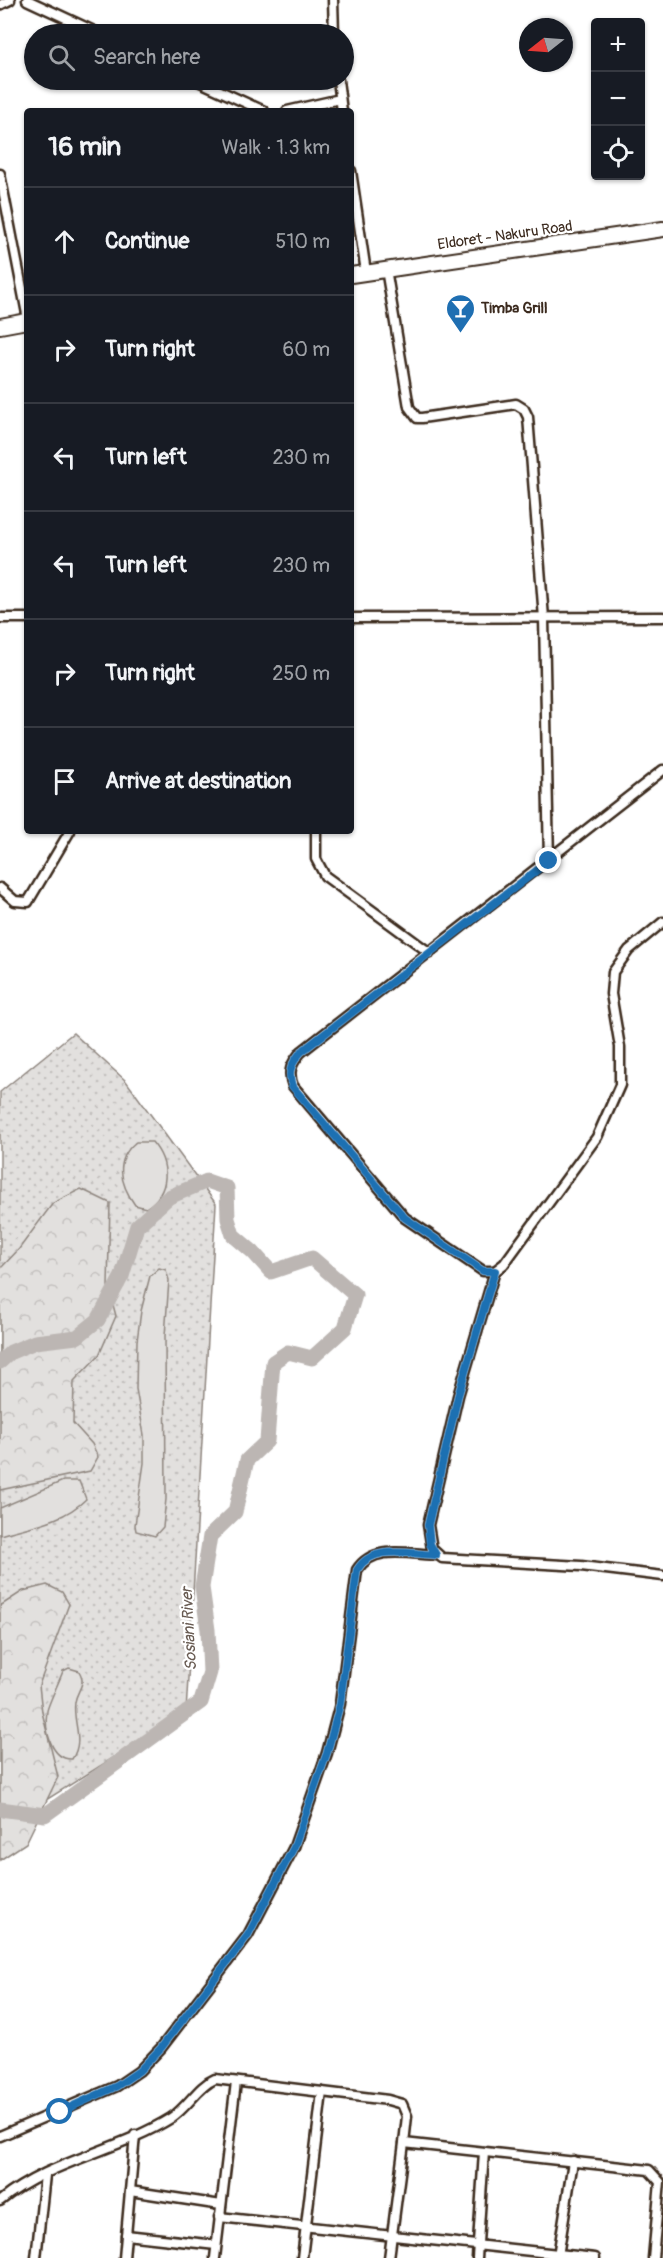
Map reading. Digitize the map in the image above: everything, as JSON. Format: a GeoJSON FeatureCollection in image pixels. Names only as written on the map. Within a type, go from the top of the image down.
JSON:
{"type":"FeatureCollection","features":[{"type":"Feature","properties":{"kind":"highway","name":"Eldoret - Nakuru Road"},"geometry":{"type":"LineString","coordinates":[[354,274],[663,229]]}},
{"type":"Feature","properties":{"kind":"highway"},"geometry":{"type":"LineString","coordinates":[[0,326],[24,322]]}},
{"type":"Feature","properties":{"kind":"street"},"geometry":{"type":"LineString","coordinates":[[0,5],[10,0]]}},
{"type":"Feature","properties":{"kind":"street"},"geometry":{"type":"LineString","coordinates":[[27,0],[79,24]]}},
{"type":"Feature","properties":{"kind":"street"},"geometry":{"type":"LineString","coordinates":[[333,0],[334,24]]}},
{"type":"Feature","properties":{"kind":"street"},"geometry":{"type":"LineString","coordinates":[[218,90],[257,108]]}},
{"type":"Feature","properties":{"kind":"street"},"geometry":{"type":"LineString","coordinates":[[339,90],[342,108]]}},
{"type":"Feature","properties":{"kind":"street"},"geometry":{"type":"LineString","coordinates":[[300,108],[340,99]]}},
{"type":"Feature","properties":{"kind":"street"},"geometry":{"type":"LineString","coordinates":[[0,174],[24,298]]}},
{"type":"Feature","properties":{"kind":"street"},"geometry":{"type":"LineString","coordinates":[[354,191],[366,272]]}},
{"type":"Feature","properties":{"kind":"street"},"geometry":{"type":"LineString","coordinates":[[386,269],[409,407],[413,414],[422,418],[516,404],[524,409],[528,417],[544,618],[549,861]]}},
{"type":"Feature","properties":{"kind":"street"},"geometry":{"type":"LineString","coordinates":[[354,618],[663,617]]}},
{"type":"Feature","properties":{"kind":"street"},"geometry":{"type":"LineString","coordinates":[[0,618],[24,618]]}},
{"type":"Feature","properties":{"kind":"street"},"geometry":{"type":"LineString","coordinates":[[495,1271],[483,1271],[405,1218],[301,1097],[290,1078],[292,1064],[301,1052],[663,770]]}},
{"type":"Feature","properties":{"kind":"street"},"geometry":{"type":"LineString","coordinates":[[0,888],[15,901],[28,902],[68,834]]}},
{"type":"Feature","properties":{"kind":"street"},"geometry":{"type":"LineString","coordinates":[[316,834],[316,859],[325,876],[430,953]]}},
{"type":"Feature","properties":{"kind":"street"},"geometry":{"type":"LineString","coordinates":[[436,1555],[430,1544],[428,1525],[458,1396],[495,1271],[504,1264],[597,1137],[620,1085],[620,1047],[611,994],[613,972],[629,950],[663,922]]}},
{"type":"Feature","properties":{"kind":"street"},"geometry":{"type":"LineString","coordinates":[[0,2136],[117,2086],[139,2071],[161,2048],[248,1935],[294,1847],[327,1753],[340,1704],[357,1570],[363,1560],[376,1553],[436,1555],[442,1558],[581,1566],[663,1576]]}},
{"type":"Feature","properties":{"kind":"street"},"geometry":{"type":"LineString","coordinates":[[0,2201],[45,2175],[171,2118],[192,2102],[206,2082],[215,2079],[322,2092],[402,2104],[407,2116],[389,2258]]}},
{"type":"Feature","properties":{"kind":"street"},"geometry":{"type":"LineString","coordinates":[[215,2258],[236,2082]]}},
{"type":"Feature","properties":{"kind":"street"},"geometry":{"type":"LineString","coordinates":[[302,2258],[322,2092]]}},
{"type":"Feature","properties":{"kind":"street"},"geometry":{"type":"LineString","coordinates":[[124,2258],[135,2135]]}},
{"type":"Feature","properties":{"kind":"street"},"geometry":{"type":"LineString","coordinates":[[404,2143],[649,2170],[660,2182],[653,2258]]}},
{"type":"Feature","properties":{"kind":"street"},"geometry":{"type":"LineString","coordinates":[[477,2258],[484,2152]]}},
{"type":"Feature","properties":{"kind":"street"},"geometry":{"type":"LineString","coordinates":[[558,2256],[573,2162]]}},
{"type":"Feature","properties":{"kind":"street"},"geometry":{"type":"LineString","coordinates":[[36,2258],[45,2175]]}},
{"type":"Feature","properties":{"kind":"street"},"geometry":{"type":"LineString","coordinates":[[130,2191],[221,2205]]}},
{"type":"Feature","properties":{"kind":"street"},"geometry":{"type":"LineString","coordinates":[[219,2217],[305,2225],[392,2237],[477,2244],[558,2256],[595,2258]]}},
{"type":"Feature","properties":{"kind":"street"},"geometry":{"type":"LineString","coordinates":[[126,2235],[216,2245]]}},
{"type":"Feature","properties":{"kind":"green space"},"geometry":{"type":"Polygon","coordinates":[[[73,1033],[126,1081],[216,1204],[186,1712],[0,1829],[0,1092],[73,1033]]]}},
{"type":"Feature","properties":{"kind":"green space"},"geometry":{"type":"Polygon","coordinates":[[[136,1142],[152,1142],[165,1168],[164,1186],[160,1194],[146,1208],[135,1205],[123,1181],[124,1156],[136,1142]]]}},
{"type":"Feature","properties":{"kind":"green space"},"geometry":{"type":"Polygon","coordinates":[[[81,1189],[110,1203],[108,1286],[116,1316],[99,1355],[74,1381],[73,1423],[92,1444],[98,1457],[90,1471],[0,1490],[0,1269],[19,1249],[53,1203],[81,1189]]]}},
{"type":"Feature","properties":{"kind":"green space"},"geometry":{"type":"Polygon","coordinates":[[[159,1268],[166,1270],[169,1280],[165,1336],[166,1499],[163,1527],[155,1536],[136,1531],[135,1525],[144,1463],[144,1435],[136,1389],[137,1341],[141,1311],[150,1276],[159,1268]]]}},
{"type":"Feature","properties":{"kind":"green space"},"geometry":{"type":"Polygon","coordinates":[[[63,1481],[79,1481],[86,1499],[57,1518],[0,1535],[0,1508],[63,1481]]]}},
{"type":"Feature","properties":{"kind":"green space"},"geometry":{"type":"Polygon","coordinates":[[[47,1585],[62,1592],[69,1604],[39,1685],[42,1712],[58,1777],[26,1843],[0,1860],[0,1606],[23,1591],[47,1585]]]}},
{"type":"Feature","properties":{"kind":"green space"},"geometry":{"type":"Polygon","coordinates":[[[69,1668],[79,1671],[82,1680],[75,1702],[78,1745],[72,1759],[65,1758],[54,1749],[50,1742],[46,1718],[63,1671],[69,1668]]]}},
{"type":"Feature","properties":{"kind":"waterway","name":"Sosiani River"},"geometry":{"type":"LineString","coordinates":[[0,1362],[11,1352],[35,1342],[77,1337],[98,1320],[122,1276],[137,1226],[169,1197],[207,1181],[227,1188],[228,1219],[233,1235],[271,1272],[312,1258],[355,1295],[345,1328],[312,1358],[288,1352],[273,1362],[267,1441],[247,1460],[235,1512],[210,1536],[202,1587],[208,1630],[210,1672],[201,1702],[45,1815],[0,1809]]}},
{"type":"Feature","properties":{"kind":"place","name":"Timba Grill"},"geometry":{"type":"Point","coordinates":[460,334]}},
{"type":"Feature","properties":{"kind":"route"},"geometry":{"type":"LineString","coordinates":[[60,2112],[117,2086],[139,2071],[161,2048],[248,1935],[294,1847],[327,1753],[340,1704],[357,1570],[363,1560],[376,1553],[436,1555],[430,1544],[428,1525],[458,1396],[495,1271],[483,1271],[405,1218],[292,1086],[290,1078],[292,1064],[301,1052],[549,861]]}}]}
